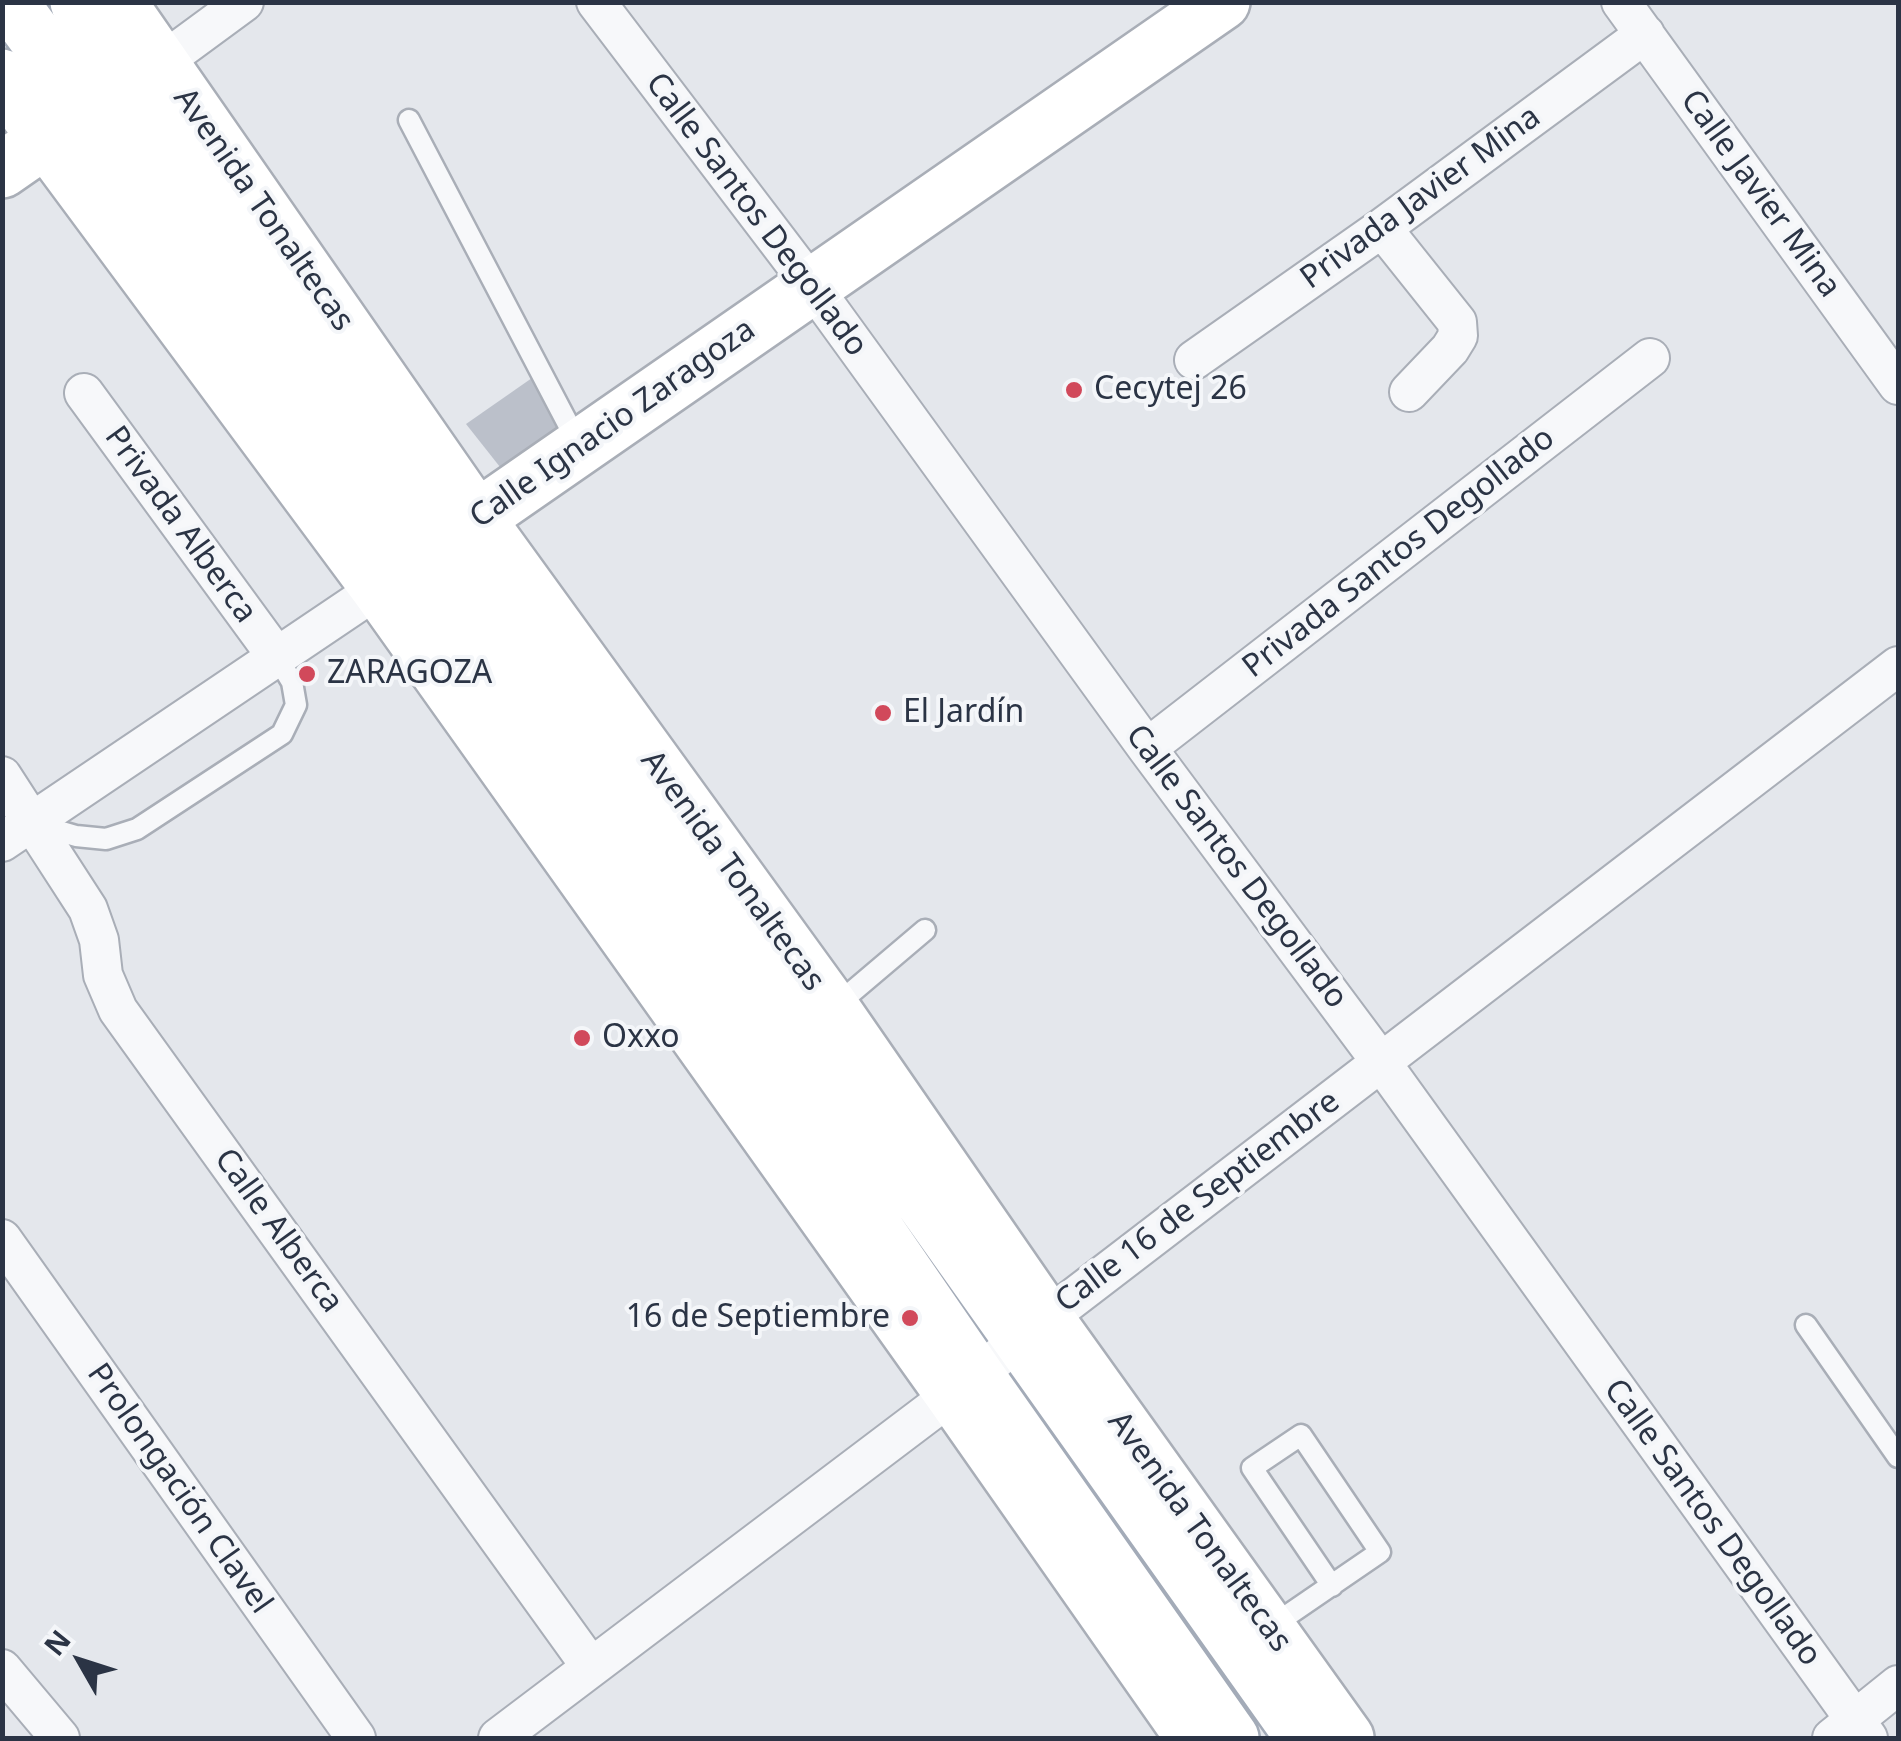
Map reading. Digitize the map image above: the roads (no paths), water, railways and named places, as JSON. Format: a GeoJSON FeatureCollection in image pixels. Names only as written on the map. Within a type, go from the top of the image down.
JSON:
{"type":"FeatureCollection","features":[{"type":"Feature","properties":{"kind":"main road","name":"Avenida Tonaltecas"},"geometry":{"type":"LineString","coordinates":[[10,2],[68,124]]}},
{"type":"Feature","properties":{"kind":"main road","name":"Avenida Tonaltecas"},"geometry":{"type":"LineString","coordinates":[[78,2],[147,71]]}},
{"type":"Feature","properties":{"kind":"main road","name":"Avenida Tonaltecas"},"geometry":{"type":"LineString","coordinates":[[118,2],[147,71],[431,550],[1194,1738]]}},
{"type":"Feature","properties":{"kind":"main road","name":"Calle Ignacio Zaragoza"},"geometry":{"type":"LineString","coordinates":[[431,550],[1222,2]]}},
{"type":"Feature","properties":{"kind":"main road"},"geometry":{"type":"LineString","coordinates":[[2,170],[147,71]]}},
{"type":"Feature","properties":{"kind":"main road","name":"Avenida Tonaltecas"},"geometry":{"type":"LineString","coordinates":[[2,77],[68,124],[431,550],[832,1009],[1033,1329],[1304,1738]]}},
{"type":"Feature","properties":{"kind":"main road","name":"Avenida Tonaltecas"},"geometry":{"type":"LineString","coordinates":[[431,550],[1268,1629],[1346,1738]]}},
{"type":"Feature","properties":{"kind":"main road","name":"Avenida Tonaltecas"},"geometry":{"type":"LineString","coordinates":[[964,1384],[1230,1738]]}},
{"type":"Feature","properties":{"kind":"street"},"geometry":{"type":"LineString","coordinates":[[147,71],[244,2]]}},
{"type":"Feature","properties":{"kind":"street","name":"Calle Santos Degollado"},"geometry":{"type":"LineString","coordinates":[[596,2],[812,286],[1382,1062],[1851,1732]]}},
{"type":"Feature","properties":{"kind":"street","name":"Calle Javier Mina"},"geometry":{"type":"LineString","coordinates":[[1622,2],[1898,385]]}},
{"type":"Feature","properties":{"kind":"street","name":"Privada Javier Mina"},"geometry":{"type":"LineString","coordinates":[[1194,360],[1382,228],[1645,34]]}},
{"type":"Feature","properties":{"kind":"street"},"geometry":{"type":"LineString","coordinates":[[1382,228],[1457,322],[1458,336],[1450,350],[1409,392]]}},
{"type":"Feature","properties":{"kind":"street","name":"Privada Santos Degollado"},"geometry":{"type":"LineString","coordinates":[[1148,748],[1650,358]]}},
{"type":"Feature","properties":{"kind":"street","name":"Privada Alberca"},"geometry":{"type":"LineString","coordinates":[[84,394],[277,657]]}},
{"type":"Feature","properties":{"kind":"street","name":"Calle Ignacio Zaragoza"},"geometry":{"type":"LineString","coordinates":[[17,833],[431,550]]}},
{"type":"Feature","properties":{"kind":"street","name":"Calle 16 de Septiembre"},"geometry":{"type":"LineString","coordinates":[[498,1738],[1898,666]]}},
{"type":"Feature","properties":{"kind":"street","name":"Calle Alberca"},"geometry":{"type":"LineString","coordinates":[[2,776],[17,833],[88,909],[103,975],[118,1010],[591,1668]]}},
{"type":"Feature","properties":{"kind":"street","name":"Prolongación Clavel"},"geometry":{"type":"LineString","coordinates":[[2,1239],[356,1738]]}},
{"type":"Feature","properties":{"kind":"street"},"geometry":{"type":"LineString","coordinates":[[2,1669],[60,1738]]}},
{"type":"Feature","properties":{"kind":"street"},"geometry":{"type":"LineString","coordinates":[[1851,1732],[1898,1685]]}},
{"type":"Feature","properties":{"kind":"lane"},"geometry":{"type":"LineString","coordinates":[[410,120],[580,447]]}},
{"type":"Feature","properties":{"kind":"lane"},"geometry":{"type":"LineString","coordinates":[[17,833],[106,839],[137,830],[282,734],[296,706],[292,682],[277,657]]}},
{"type":"Feature","properties":{"kind":"lane"},"geometry":{"type":"LineString","coordinates":[[832,1009],[925,930]]}},
{"type":"Feature","properties":{"kind":"lane"},"geometry":{"type":"LineString","coordinates":[[1806,1325],[1898,1457]]}},
{"type":"Feature","properties":{"kind":"lane"},"geometry":{"type":"LineString","coordinates":[[1268,1629],[1332,1586],[1380,1552],[1301,1435],[1252,1468],[1332,1586]]}},
{"type":"Feature","properties":{"kind":"place","name":"Cecytej 26"},"geometry":{"type":"Point","coordinates":[1074,390]}},
{"type":"Feature","properties":{"kind":"place","name":"ZARAGOZA"},"geometry":{"type":"Point","coordinates":[307,674]}},
{"type":"Feature","properties":{"kind":"place","name":"El Jardín"},"geometry":{"type":"Point","coordinates":[883,713]}},
{"type":"Feature","properties":{"kind":"place","name":"Oxxo"},"geometry":{"type":"Point","coordinates":[582,1038]}},
{"type":"Feature","properties":{"kind":"place","name":"16 de Septiembre"},"geometry":{"type":"Point","coordinates":[910,1318]}}]}
